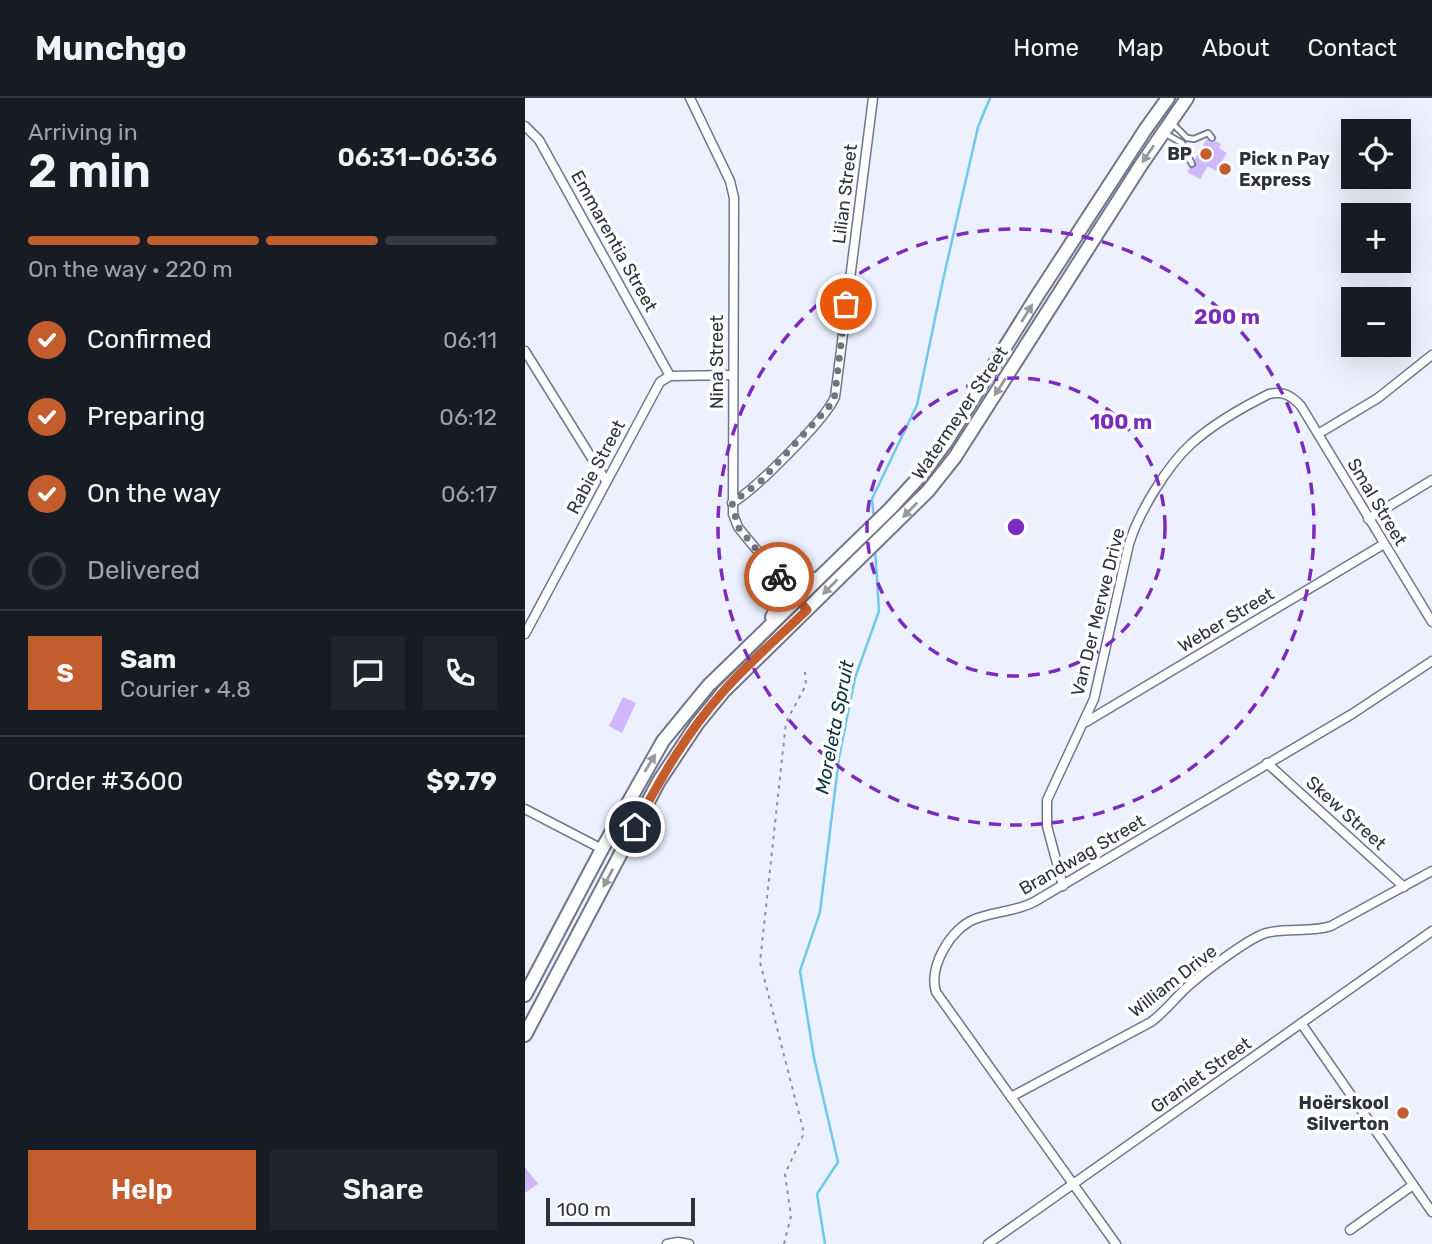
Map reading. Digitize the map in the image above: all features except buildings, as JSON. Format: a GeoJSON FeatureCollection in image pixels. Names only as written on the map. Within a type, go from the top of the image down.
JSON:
{"type":"FeatureCollection","features":[{"type":"Feature","properties":{"kind":"main road","name":"Watermeyer Street"},"geometry":{"type":"LineString","coordinates":[[525,995],[663,741],[708,686],[890,509],[923,473],[946,442],[1044,285],[1168,98]]}},
{"type":"Feature","properties":{"kind":"main road","name":"Watermeyer Street"},"geometry":{"type":"LineString","coordinates":[[525,1035],[677,752],[724,691],[928,491],[954,457],[1187,98]]}},
{"type":"Feature","properties":{"kind":"main road"},"geometry":{"type":"LineString","coordinates":[[773,569],[789,577],[817,579]]}},
{"type":"Feature","properties":{"kind":"main road"},"geometry":{"type":"LineString","coordinates":[[765,629],[780,601],[781,590],[773,569]]}},
{"type":"Feature","properties":{"kind":"street","name":"Nina Street"},"geometry":{"type":"LineString","coordinates":[[690,98],[733,191],[732,503],[738,527],[807,610]]}},
{"type":"Feature","properties":{"kind":"street","name":"Lilian Street"},"geometry":{"type":"LineString","coordinates":[[732,503],[761,481],[825,413],[835,397],[873,98]]}},
{"type":"Feature","properties":{"kind":"street","name":"Emmarentia Street"},"geometry":{"type":"LineString","coordinates":[[525,126],[539,140],[670,376]]}},
{"type":"Feature","properties":{"kind":"street"},"geometry":{"type":"LineString","coordinates":[[525,351],[607,481]]}},
{"type":"Feature","properties":{"kind":"street"},"geometry":{"type":"LineString","coordinates":[[1318,434],[1378,398],[1432,355]]}},
{"type":"Feature","properties":{"kind":"street"},"geometry":{"type":"LineString","coordinates":[[670,376],[733,375]]}},
{"type":"Feature","properties":{"kind":"street","name":"Rabie Street"},"geometry":{"type":"LineString","coordinates":[[525,634],[658,385],[670,376]]}},
{"type":"Feature","properties":{"kind":"street","name":"Van Der Merwe Drive"},"geometry":{"type":"LineString","coordinates":[[1063,886],[1047,826],[1047,807],[1051,790],[1084,722],[1098,685],[1134,528],[1142,512],[1183,453],[1199,437],[1266,396],[1286,394],[1296,400],[1318,434]]}},
{"type":"Feature","properties":{"kind":"street","name":"Smal Street"},"geometry":{"type":"LineString","coordinates":[[1318,434],[1432,622]]}},
{"type":"Feature","properties":{"kind":"street"},"geometry":{"type":"LineString","coordinates":[[1368,519],[1432,480]]}},
{"type":"Feature","properties":{"kind":"street","name":"Weber Street"},"geometry":{"type":"LineString","coordinates":[[1084,722],[1384,544]]}},
{"type":"Feature","properties":{"kind":"street","name":"Brandwag Street"},"geometry":{"type":"LineString","coordinates":[[1116,1244],[936,992],[935,972],[944,951],[955,934],[971,921],[1024,908],[1352,714],[1432,661]]}},
{"type":"Feature","properties":{"kind":"street","name":"Skew Street"},"geometry":{"type":"LineString","coordinates":[[1267,763],[1404,887]]}},
{"type":"Feature","properties":{"kind":"street"},"geometry":{"type":"LineString","coordinates":[[525,809],[602,849]]}},
{"type":"Feature","properties":{"kind":"street","name":"William Drive"},"geometry":{"type":"LineString","coordinates":[[1011,1097],[1151,1022],[1185,989],[1257,937],[1279,931],[1319,930],[1331,926],[1432,871]]}},
{"type":"Feature","properties":{"kind":"street","name":"Graniet Street"},"geometry":{"type":"LineString","coordinates":[[988,1244],[1432,931]]}},
{"type":"Feature","properties":{"kind":"street"},"geometry":{"type":"LineString","coordinates":[[1301,1023],[1432,1212]]}},
{"type":"Feature","properties":{"kind":"street"},"geometry":{"type":"LineString","coordinates":[[1350,1230],[1413,1185]]}},
{"type":"Feature","properties":{"kind":"street"},"geometry":{"type":"LineString","coordinates":[[667,1244],[689,1244]]}},
{"type":"Feature","properties":{"kind":"lane"},"geometry":{"type":"LineString","coordinates":[[1170,122],[1187,138],[1195,139],[1207,133],[1212,138]]}},
{"type":"Feature","properties":{"kind":"lane"},"geometry":{"type":"LineString","coordinates":[[1162,133],[1182,143],[1192,164]]}},
{"type":"Feature","properties":{"kind":"path"},"geometry":{"type":"LineString","coordinates":[[784,1244],[791,1216],[785,1174],[804,1133],[760,962],[786,722],[806,685],[805,672]]}},
{"type":"Feature","properties":{"kind":"waterway","name":"Moreleta Spruit"},"geometry":{"type":"LineString","coordinates":[[874,520],[872,499],[917,405],[978,127],[990,98]]}},
{"type":"Feature","properties":{"kind":"waterway","name":"Moreleta Spruit"},"geometry":{"type":"LineString","coordinates":[[825,1244],[817,1194],[838,1162],[814,1058],[800,971],[820,912],[839,758],[855,678],[879,611],[875,548]]}},
{"type":"Feature","properties":{"kind":"way so far"},"geometry":{"type":"LineString","coordinates":[[779,577],[738,527],[732,503],[761,481],[834,401],[846,304]]}},
{"type":"Feature","properties":{"kind":"place","name":"BP"},"geometry":{"type":"Point","coordinates":[1206,154]}},
{"type":"Feature","properties":{"kind":"place","name":"Pick n Pay Express"},"geometry":{"type":"Point","coordinates":[1225,169]}},
{"type":"Feature","properties":{"kind":"place","name":"Hoërskool Silverton"},"geometry":{"type":"Point","coordinates":[1403,1113]}},
{"type":"Feature","properties":{"kind":"route"},"geometry":{"type":"LineString","coordinates":[[635,827],[659,781],[697,723],[724,691],[807,610],[779,577]]}}]}
